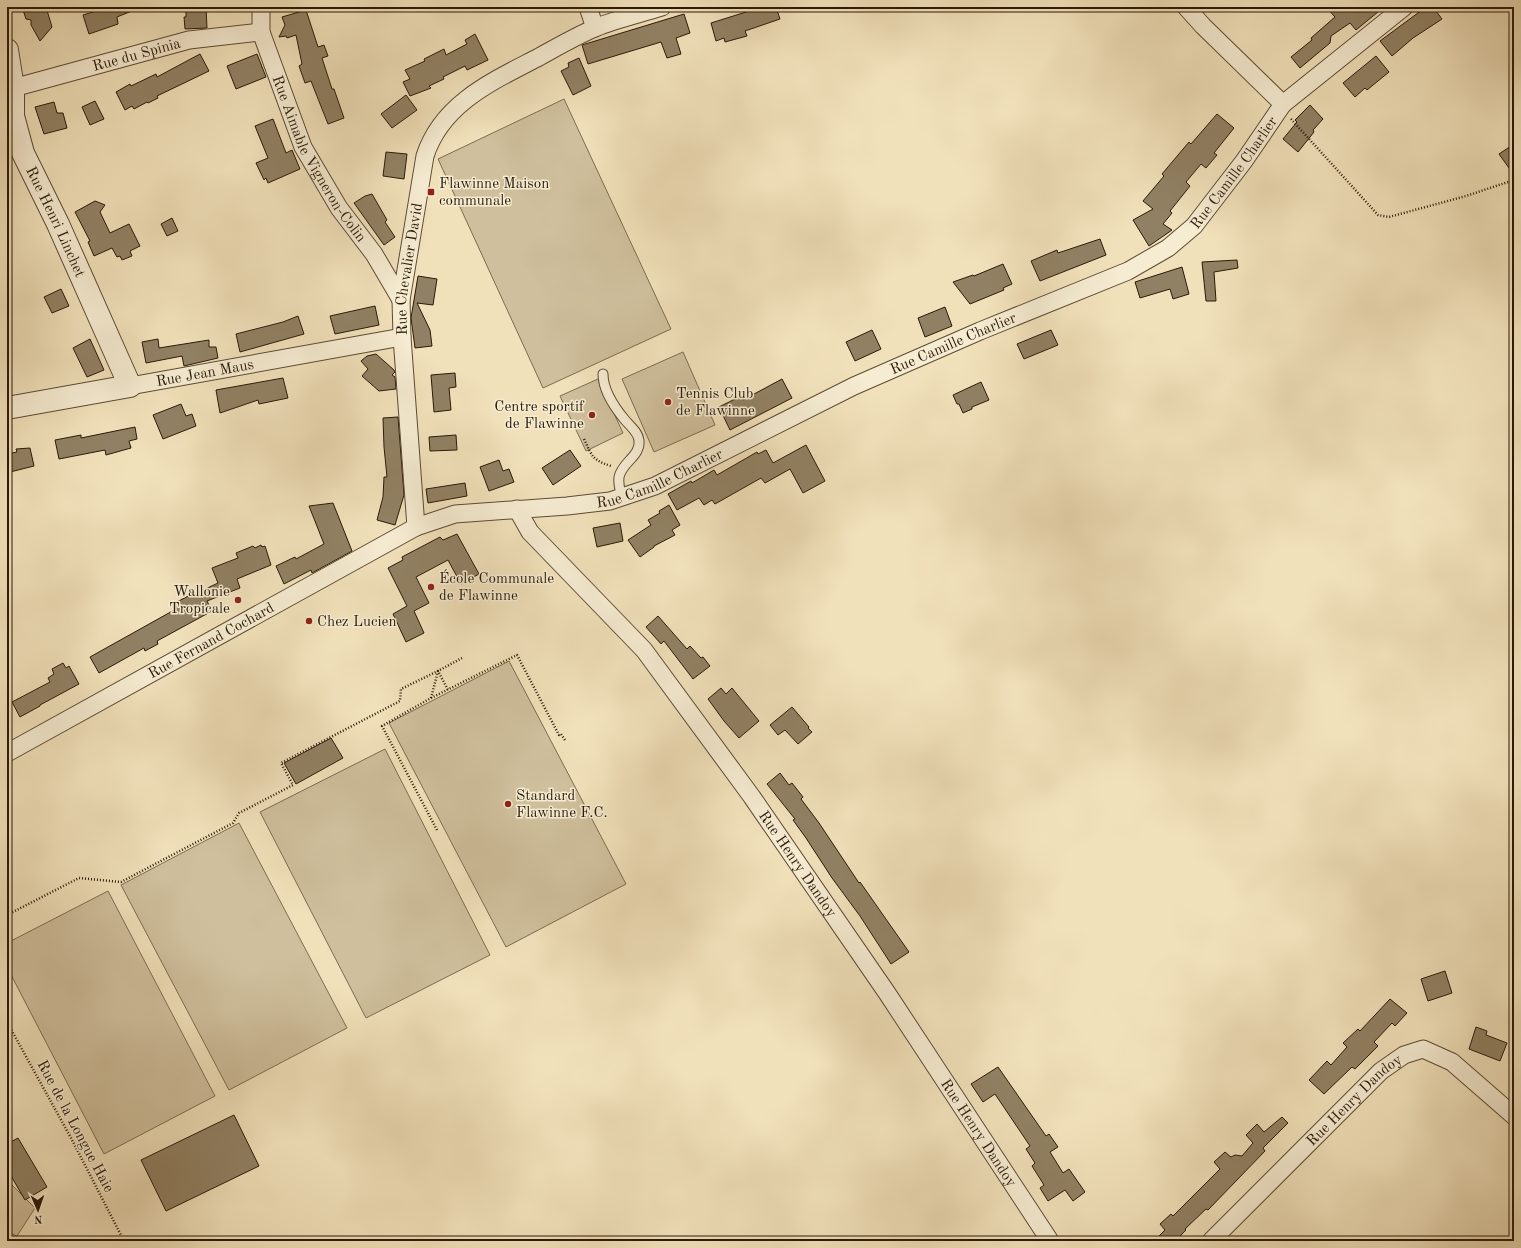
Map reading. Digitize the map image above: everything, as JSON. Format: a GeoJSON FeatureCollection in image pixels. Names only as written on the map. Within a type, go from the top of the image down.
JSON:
{"type":"FeatureCollection","features":[{"type":"Feature","properties":{"kind":"street","name":"Rue Aimable Vigneron-Colin"},"geometry":{"type":"LineString","coordinates":[[261,7],[261,32],[303,147],[339,208],[374,254],[401,300]]}},
{"type":"Feature","properties":{"kind":"street"},"geometry":{"type":"LineString","coordinates":[[588,7],[596,28]]}},
{"type":"Feature","properties":{"kind":"street","name":"Rue Chevalier David"},"geometry":{"type":"LineString","coordinates":[[416,527],[402,337],[401,300],[425,156],[430,141],[446,119],[461,103],[487,84],[596,28],[662,7]]}},
{"type":"Feature","properties":{"kind":"street"},"geometry":{"type":"LineString","coordinates":[[1186,7],[1282,105]]}},
{"type":"Feature","properties":{"kind":"street","name":"Rue Camille Charlier"},"geometry":{"type":"LineString","coordinates":[[416,527],[455,514],[610,502],[622,498],[655,486],[854,386],[1128,271],[1168,248],[1194,226],[1244,161],[1282,105],[1404,7]]}},
{"type":"Feature","properties":{"kind":"street","name":"Rue du Spinia"},"geometry":{"type":"LineString","coordinates":[[13,88],[189,40],[261,32]]}},
{"type":"Feature","properties":{"kind":"street","name":"Rue Henri Linchet"},"geometry":{"type":"LineString","coordinates":[[7,50],[13,88],[13,116],[23,153],[58,224],[130,386]]}},
{"type":"Feature","properties":{"kind":"street","name":"Rue Jean Maus"},"geometry":{"type":"LineString","coordinates":[[7,408],[402,337]]}},
{"type":"Feature","properties":{"kind":"street","name":"Rue Henry Dandoy"},"geometry":{"type":"LineString","coordinates":[[517,509],[530,532],[644,650],[752,797],[887,993],[1050,1241]]}},
{"type":"Feature","properties":{"kind":"street","name":"Rue Fernand Cochard"},"geometry":{"type":"LineString","coordinates":[[7,753],[416,527]]}},
{"type":"Feature","properties":{"kind":"street","name":"Rue Henry Dandoy"},"geometry":{"type":"LineString","coordinates":[[1211,1241],[1381,1071],[1404,1055],[1423,1049],[1452,1062],[1514,1116]]}},
{"type":"Feature","properties":{"kind":"lane"},"geometry":{"type":"LineString","coordinates":[[603,374],[603,382],[616,409],[638,434],[639,442],[637,452],[621,469],[619,484],[622,498]]}},
{"type":"Feature","properties":{"kind":"path"},"geometry":{"type":"LineString","coordinates":[[1282,105],[1378,215],[1389,217],[1466,196],[1514,180]]}},
{"type":"Feature","properties":{"kind":"path"},"geometry":{"type":"LineString","coordinates":[[584,439],[593,457],[598,462],[621,469]]}},
{"type":"Feature","properties":{"kind":"path"},"geometry":{"type":"LineString","coordinates":[[437,830],[382,726],[431,698],[517,655],[558,735],[561,734],[565,740]]}},
{"type":"Feature","properties":{"kind":"path"},"geometry":{"type":"LineString","coordinates":[[7,915],[79,878],[122,882],[233,823],[239,813],[293,785],[281,763],[400,701],[401,689],[462,658]]}},
{"type":"Feature","properties":{"kind":"path"},"geometry":{"type":"LineString","coordinates":[[438,671],[448,690]]}},
{"type":"Feature","properties":{"kind":"path"},"geometry":{"type":"LineString","coordinates":[[431,698],[438,671]]}},
{"type":"Feature","properties":{"kind":"path","name":"Rue de la Longue Haie"},"geometry":{"type":"LineString","coordinates":[[7,1022],[71,1138],[124,1241]]}},
{"type":"Feature","properties":{"kind":"shaded area"},"geometry":{"type":"Polygon","coordinates":[[[564,99],[671,329],[543,388],[438,159],[564,99]]]}},
{"type":"Feature","properties":{"kind":"shaded area","name":"Tennis Club de Flawinne"},"geometry":{"type":"Polygon","coordinates":[[[683,352],[715,425],[654,452],[622,379],[683,352]]]}},
{"type":"Feature","properties":{"kind":"shaded area","name":"Centre sportif de Flawinne"},"geometry":{"type":"Polygon","coordinates":[[[598,379],[623,433],[586,451],[560,396],[598,379]]]}},
{"type":"Feature","properties":{"kind":"shaded area","name":"Standard Flawinne F.C."},"geometry":{"type":"Polygon","coordinates":[[[509,661],[626,884],[506,947],[389,723],[509,661]]]}},
{"type":"Feature","properties":{"kind":"shaded area"},"geometry":{"type":"Polygon","coordinates":[[[385,749],[490,955],[366,1018],[260,812],[385,749]]]}},
{"type":"Feature","properties":{"kind":"shaded area"},"geometry":{"type":"Polygon","coordinates":[[[239,823],[347,1028],[229,1090],[121,885],[239,823]]]}},
{"type":"Feature","properties":{"kind":"shaded area"},"geometry":{"type":"Polygon","coordinates":[[[108,891],[215,1096],[104,1154],[7,967],[7,943],[108,891]]]}},
{"type":"Feature","properties":{"kind":"shaded area"},"geometry":{"type":"Polygon","coordinates":[[[9,1182],[35,1208],[17,1236],[7,1232],[7,1183],[9,1182]]]}},
{"type":"Feature","properties":{"kind":"building"},"geometry":{"type":"Polygon","coordinates":[[[22,7],[46,7],[52,27],[40,41],[31,25],[31,20],[26,19],[22,7]]]}},
{"type":"Feature","properties":{"kind":"building"},"geometry":{"type":"Polygon","coordinates":[[[109,7],[139,8],[117,17],[118,24],[89,34],[83,15],[109,7]]]}},
{"type":"Feature","properties":{"kind":"building"},"geometry":{"type":"Polygon","coordinates":[[[186,7],[206,7],[207,28],[185,29],[184,17],[186,17],[186,7]]]}},
{"type":"Feature","properties":{"kind":"building"},"geometry":{"type":"Polygon","coordinates":[[[762,7],[776,7],[780,19],[745,31],[747,36],[725,42],[724,38],[716,41],[711,23],[762,7]]]}},
{"type":"Feature","properties":{"kind":"building"},"geometry":{"type":"Polygon","coordinates":[[[1326,7],[1384,7],[1356,30],[1350,23],[1331,36],[1330,43],[1300,68],[1291,57],[1312,40],[1311,38],[1335,17],[1326,7]]]}},
{"type":"Feature","properties":{"kind":"building"},"geometry":{"type":"Polygon","coordinates":[[[1426,7],[1433,7],[1442,19],[1413,38],[1392,56],[1380,41],[1426,7]]]}},
{"type":"Feature","properties":{"kind":"building"},"geometry":{"type":"Polygon","coordinates":[[[306,10],[318,47],[324,45],[328,56],[322,58],[332,89],[334,89],[344,118],[328,124],[311,81],[305,83],[299,66],[302,64],[296,35],[287,38],[286,36],[279,37],[285,25],[282,17],[306,10]]]}},
{"type":"Feature","properties":{"kind":"building"},"geometry":{"type":"Polygon","coordinates":[[[684,14],[690,33],[676,38],[681,54],[667,58],[661,42],[588,64],[582,45],[684,14]]]}},
{"type":"Feature","properties":{"kind":"building"},"geometry":{"type":"Polygon","coordinates":[[[475,34],[488,60],[467,70],[465,66],[429,86],[431,88],[410,96],[403,82],[410,79],[405,70],[425,61],[424,59],[444,49],[446,55],[467,44],[465,40],[475,34]]]}},
{"type":"Feature","properties":{"kind":"building"},"geometry":{"type":"Polygon","coordinates":[[[200,54],[209,71],[157,96],[158,98],[148,103],[147,102],[134,109],[132,106],[125,110],[116,92],[130,84],[131,86],[156,74],[157,77],[200,54]]]}},
{"type":"Feature","properties":{"kind":"building"},"geometry":{"type":"Polygon","coordinates":[[[257,54],[266,77],[236,89],[227,66],[257,54]]]}},
{"type":"Feature","properties":{"kind":"building"},"geometry":{"type":"Polygon","coordinates":[[[1376,56],[1389,72],[1367,90],[1365,88],[1355,97],[1343,83],[1376,56]]]}},
{"type":"Feature","properties":{"kind":"building"},"geometry":{"type":"Polygon","coordinates":[[[579,58],[591,86],[573,95],[561,71],[569,67],[568,63],[579,58]]]}},
{"type":"Feature","properties":{"kind":"building"},"geometry":{"type":"Polygon","coordinates":[[[406,95],[417,110],[392,128],[381,114],[406,95]]]}},
{"type":"Feature","properties":{"kind":"building"},"geometry":{"type":"Polygon","coordinates":[[[95,101],[104,119],[90,125],[82,107],[95,101]]]}},
{"type":"Feature","properties":{"kind":"building"},"geometry":{"type":"Polygon","coordinates":[[[54,102],[57,113],[63,113],[67,128],[44,134],[35,107],[54,102]]]}},
{"type":"Feature","properties":{"kind":"building"},"geometry":{"type":"Polygon","coordinates":[[[1310,105],[1323,119],[1313,130],[1314,132],[1298,152],[1283,139],[1297,122],[1295,120],[1310,105]]]}},
{"type":"Feature","properties":{"kind":"building"},"geometry":{"type":"Polygon","coordinates":[[[1217,114],[1234,128],[1214,153],[1217,155],[1206,168],[1201,164],[1186,182],[1190,186],[1170,211],[1172,213],[1163,224],[1172,230],[1149,246],[1133,220],[1153,209],[1143,201],[1164,176],[1162,174],[1189,142],[1191,144],[1217,114]]]}},
{"type":"Feature","properties":{"kind":"building"},"geometry":{"type":"Polygon","coordinates":[[[273,119],[286,153],[292,150],[300,169],[268,183],[266,178],[264,180],[256,163],[268,158],[255,126],[273,119]]]}},
{"type":"Feature","properties":{"kind":"building"},"geometry":{"type":"Polygon","coordinates":[[[1514,144],[1514,175],[1499,154],[1514,144]]]}},
{"type":"Feature","properties":{"kind":"building"},"geometry":{"type":"Polygon","coordinates":[[[386,152],[407,154],[404,179],[383,176],[386,152]]]}},
{"type":"Feature","properties":{"kind":"building"},"geometry":{"type":"Polygon","coordinates":[[[372,194],[387,220],[385,222],[395,237],[384,245],[354,203],[365,196],[372,194]]]}},
{"type":"Feature","properties":{"kind":"building"},"geometry":{"type":"Polygon","coordinates":[[[95,201],[105,205],[100,212],[110,233],[129,224],[140,246],[130,251],[132,256],[122,260],[120,256],[117,257],[112,248],[94,256],[88,242],[90,241],[75,212],[95,201]]]}},
{"type":"Feature","properties":{"kind":"building"},"geometry":{"type":"Polygon","coordinates":[[[172,218],[178,231],[167,236],[161,224],[172,218]]]}},
{"type":"Feature","properties":{"kind":"building"},"geometry":{"type":"Polygon","coordinates":[[[1100,239],[1106,255],[1040,281],[1031,261],[1057,250],[1058,253],[1100,239]]]}},
{"type":"Feature","properties":{"kind":"building"},"geometry":{"type":"Polygon","coordinates":[[[1237,260],[1238,268],[1214,272],[1216,301],[1206,301],[1202,262],[1237,260]]]}},
{"type":"Feature","properties":{"kind":"building"},"geometry":{"type":"Polygon","coordinates":[[[1003,264],[1012,284],[1003,288],[1004,290],[970,304],[953,282],[973,275],[974,276],[1003,264]]]}},
{"type":"Feature","properties":{"kind":"building"},"geometry":{"type":"Polygon","coordinates":[[[1182,267],[1189,294],[1173,299],[1170,289],[1140,298],[1135,282],[1182,267]]]}},
{"type":"Feature","properties":{"kind":"building"},"geometry":{"type":"Polygon","coordinates":[[[418,276],[437,279],[433,305],[417,303],[430,330],[432,346],[415,348],[411,318],[418,276]]]}},
{"type":"Feature","properties":{"kind":"building"},"geometry":{"type":"Polygon","coordinates":[[[61,289],[69,306],[52,313],[44,297],[61,289]]]}},
{"type":"Feature","properties":{"kind":"building"},"geometry":{"type":"Polygon","coordinates":[[[375,306],[379,325],[335,334],[330,316],[375,306]]]}},
{"type":"Feature","properties":{"kind":"building"},"geometry":{"type":"Polygon","coordinates":[[[945,307],[952,326],[925,337],[918,318],[945,307]]]}},
{"type":"Feature","properties":{"kind":"building"},"geometry":{"type":"Polygon","coordinates":[[[298,316],[304,334],[240,352],[236,334],[283,322],[298,316]]]}},
{"type":"Feature","properties":{"kind":"building"},"geometry":{"type":"Polygon","coordinates":[[[872,330],[881,349],[855,361],[846,342],[872,330]]]}},
{"type":"Feature","properties":{"kind":"building"},"geometry":{"type":"Polygon","coordinates":[[[1051,330],[1058,345],[1024,359],[1017,344],[1051,330]]]}},
{"type":"Feature","properties":{"kind":"building"},"geometry":{"type":"Polygon","coordinates":[[[90,339],[104,370],[87,377],[73,348],[90,339]]]}},
{"type":"Feature","properties":{"kind":"building"},"geometry":{"type":"Polygon","coordinates":[[[158,339],[159,348],[209,340],[209,347],[216,347],[218,358],[184,366],[182,356],[146,363],[142,342],[158,339]]]}},
{"type":"Feature","properties":{"kind":"building"},"geometry":{"type":"Polygon","coordinates":[[[376,354],[394,370],[395,372],[392,375],[395,377],[396,389],[379,391],[362,376],[368,369],[361,361],[367,356],[376,354]]]}},
{"type":"Feature","properties":{"kind":"building"},"geometry":{"type":"Polygon","coordinates":[[[455,373],[456,387],[449,388],[451,410],[434,412],[431,375],[455,373]]]}},
{"type":"Feature","properties":{"kind":"building"},"geometry":{"type":"Polygon","coordinates":[[[283,378],[288,398],[259,404],[258,400],[220,413],[216,390],[283,378]]]}},
{"type":"Feature","properties":{"kind":"building"},"geometry":{"type":"Polygon","coordinates":[[[782,379],[792,398],[730,430],[719,407],[741,396],[743,400],[782,379]]]}},
{"type":"Feature","properties":{"kind":"building"},"geometry":{"type":"Polygon","coordinates":[[[981,382],[989,400],[972,407],[972,409],[963,413],[953,395],[981,382]]]}},
{"type":"Feature","properties":{"kind":"building"},"geometry":{"type":"Polygon","coordinates":[[[181,404],[186,416],[192,414],[196,426],[163,439],[153,415],[181,404]]]}},
{"type":"Feature","properties":{"kind":"building"},"geometry":{"type":"Polygon","coordinates":[[[398,417],[404,495],[395,525],[377,520],[383,497],[384,477],[387,477],[383,418],[398,417]]]}},
{"type":"Feature","properties":{"kind":"building"},"geometry":{"type":"Polygon","coordinates":[[[135,427],[137,439],[129,441],[131,448],[106,455],[105,450],[59,459],[55,440],[81,435],[81,438],[135,427]]]}},
{"type":"Feature","properties":{"kind":"building"},"geometry":{"type":"Polygon","coordinates":[[[456,435],[457,450],[430,451],[429,437],[456,435]]]}},
{"type":"Feature","properties":{"kind":"building"},"geometry":{"type":"Polygon","coordinates":[[[806,445],[825,481],[803,493],[790,469],[765,483],[761,478],[715,504],[712,500],[704,505],[699,498],[677,510],[668,494],[691,481],[692,483],[714,470],[717,475],[757,452],[758,454],[766,450],[773,463],[806,445]]]}},
{"type":"Feature","properties":{"kind":"building"},"geometry":{"type":"Polygon","coordinates":[[[30,448],[34,466],[10,472],[7,454],[17,452],[16,449],[30,448]]]}},
{"type":"Feature","properties":{"kind":"building"},"geometry":{"type":"Polygon","coordinates":[[[570,450],[581,466],[553,485],[542,468],[570,450]]]}},
{"type":"Feature","properties":{"kind":"building"},"geometry":{"type":"Polygon","coordinates":[[[499,460],[503,471],[509,469],[514,482],[489,491],[480,467],[499,460]]]}},
{"type":"Feature","properties":{"kind":"building"},"geometry":{"type":"Polygon","coordinates":[[[465,483],[467,496],[428,503],[426,489],[465,483]]]}},
{"type":"Feature","properties":{"kind":"building"},"geometry":{"type":"Polygon","coordinates":[[[333,503],[352,551],[312,573],[311,570],[284,584],[276,566],[295,557],[296,559],[324,544],[309,506],[333,503]]]}},
{"type":"Feature","properties":{"kind":"building"},"geometry":{"type":"Polygon","coordinates":[[[669,505],[680,525],[672,530],[675,535],[654,546],[640,557],[628,540],[651,525],[648,520],[660,513],[659,511],[669,505]]]}},
{"type":"Feature","properties":{"kind":"building"},"geometry":{"type":"Polygon","coordinates":[[[620,523],[623,541],[597,547],[593,528],[620,523]]]}},
{"type":"Feature","properties":{"kind":"building"},"geometry":{"type":"Polygon","coordinates":[[[457,534],[479,574],[461,584],[448,560],[416,577],[429,603],[414,611],[424,633],[406,642],[393,614],[407,606],[388,568],[403,560],[402,557],[440,537],[443,540],[457,534]]]}},
{"type":"Feature","properties":{"kind":"building"},"geometry":{"type":"Polygon","coordinates":[[[261,545],[262,547],[265,546],[271,565],[237,579],[240,588],[207,601],[212,611],[157,641],[158,644],[145,651],[144,648],[99,673],[90,657],[176,609],[173,604],[218,583],[212,568],[238,558],[236,553],[253,546],[255,548],[261,545]]]}},
{"type":"Feature","properties":{"kind":"building"},"geometry":{"type":"Polygon","coordinates":[[[658,616],[687,649],[690,646],[701,658],[703,657],[710,666],[693,679],[664,641],[661,644],[646,627],[658,616]]]}},
{"type":"Feature","properties":{"kind":"building"},"geometry":{"type":"Polygon","coordinates":[[[63,663],[66,668],[69,666],[79,684],[20,717],[12,702],[50,682],[48,678],[54,674],[52,669],[63,663]]]}},
{"type":"Feature","properties":{"kind":"building"},"geometry":{"type":"Polygon","coordinates":[[[721,688],[726,694],[732,688],[759,721],[739,738],[708,699],[721,688]]]}},
{"type":"Feature","properties":{"kind":"building"},"geometry":{"type":"Polygon","coordinates":[[[792,707],[812,732],[798,744],[785,730],[778,735],[770,725],[792,707]]]}},
{"type":"Feature","properties":{"kind":"building"},"geometry":{"type":"Polygon","coordinates":[[[331,738],[343,758],[296,784],[284,763],[331,738]]]}},
{"type":"Feature","properties":{"kind":"building"},"geometry":{"type":"Polygon","coordinates":[[[780,773],[789,785],[792,783],[803,797],[801,799],[909,952],[891,964],[860,916],[832,878],[793,820],[795,819],[767,784],[780,773]]]}},
{"type":"Feature","properties":{"kind":"building"},"geometry":{"type":"Polygon","coordinates":[[[1445,971],[1452,993],[1428,1001],[1421,979],[1445,971]]]}},
{"type":"Feature","properties":{"kind":"building"},"geometry":{"type":"Polygon","coordinates":[[[1390,999],[1407,1013],[1395,1026],[1392,1023],[1374,1042],[1378,1046],[1355,1069],[1352,1067],[1324,1094],[1309,1080],[1327,1061],[1331,1065],[1347,1047],[1343,1043],[1358,1029],[1360,1031],[1390,999]]]}},
{"type":"Feature","properties":{"kind":"building"},"geometry":{"type":"Polygon","coordinates":[[[1476,1027],[1487,1031],[1486,1035],[1507,1043],[1500,1061],[1469,1049],[1476,1027]]]}},
{"type":"Feature","properties":{"kind":"building"},"geometry":{"type":"Polygon","coordinates":[[[998,1067],[1046,1136],[1049,1134],[1058,1147],[1050,1152],[1063,1173],[1069,1169],[1085,1192],[1073,1201],[1065,1190],[1048,1201],[1040,1188],[1044,1185],[1032,1166],[1035,1163],[1026,1149],[1030,1146],[995,1094],[983,1102],[971,1084],[998,1067]]]}},
{"type":"Feature","properties":{"kind":"building"},"geometry":{"type":"Polygon","coordinates":[[[234,1115],[259,1166],[166,1211],[141,1160],[234,1115]]]}},
{"type":"Feature","properties":{"kind":"building"},"geometry":{"type":"Polygon","coordinates":[[[1282,1117],[1288,1123],[1263,1148],[1265,1151],[1208,1210],[1206,1209],[1175,1241],[1154,1241],[1165,1230],[1160,1224],[1171,1214],[1173,1216],[1220,1169],[1214,1162],[1225,1152],[1231,1157],[1235,1155],[1242,1156],[1253,1143],[1246,1135],[1257,1124],[1264,1132],[1282,1117]]]}},
{"type":"Feature","properties":{"kind":"building"},"geometry":{"type":"Polygon","coordinates":[[[18,1138],[47,1187],[25,1200],[7,1169],[7,1144],[18,1138]]]}},
{"type":"Feature","properties":{"kind":"place","name":"Flawinne Maison communale"},"geometry":{"type":"Point","coordinates":[431,192]}},
{"type":"Feature","properties":{"kind":"place","name":"Tennis Club de Flawinne"},"geometry":{"type":"Point","coordinates":[668,402]}},
{"type":"Feature","properties":{"kind":"place","name":"Centre sportif de Flawinne"},"geometry":{"type":"Point","coordinates":[592,415]}},
{"type":"Feature","properties":{"kind":"place","name":"École Communale de Flawinne"},"geometry":{"type":"Point","coordinates":[431,587]}},
{"type":"Feature","properties":{"kind":"place","name":"Wallonie Tropicale"},"geometry":{"type":"Point","coordinates":[238,600]}},
{"type":"Feature","properties":{"kind":"place","name":"Chez Lucien"},"geometry":{"type":"Point","coordinates":[309,621]}},
{"type":"Feature","properties":{"kind":"place","name":"Standard Flawinne F.C."},"geometry":{"type":"Point","coordinates":[508,804]}}]}
